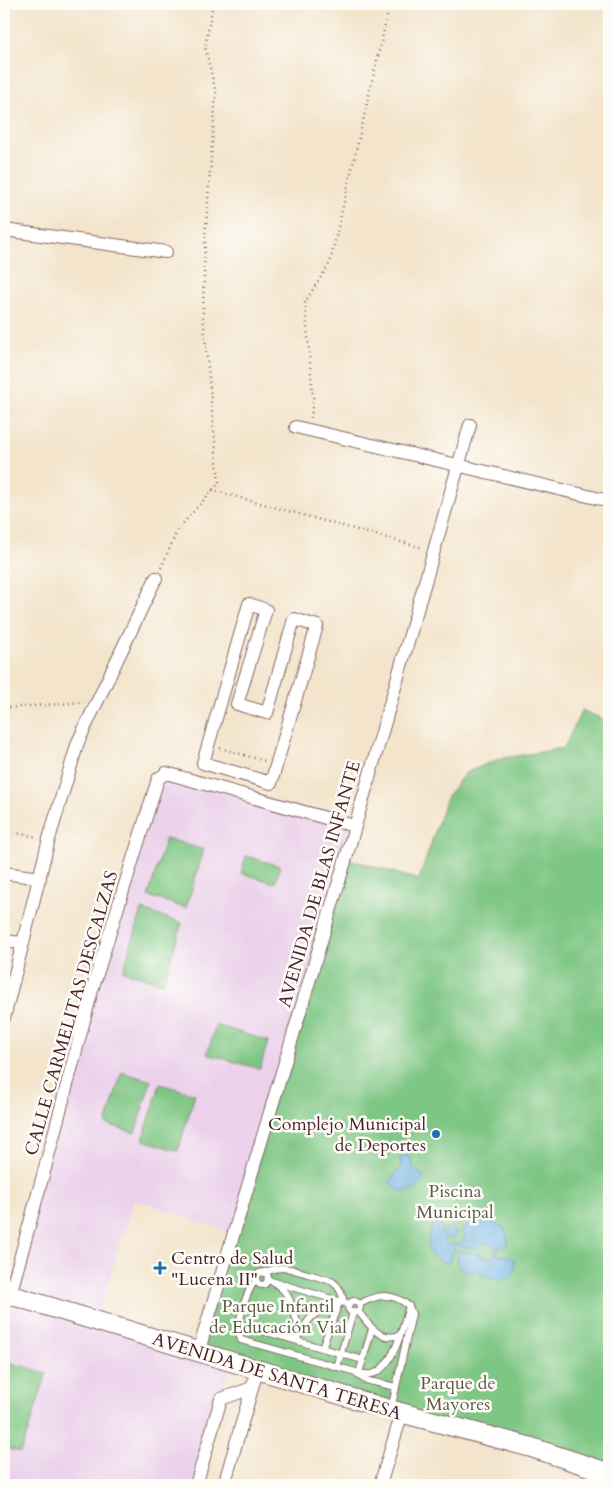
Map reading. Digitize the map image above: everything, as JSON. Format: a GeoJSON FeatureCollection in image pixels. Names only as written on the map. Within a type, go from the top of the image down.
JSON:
{"type":"FeatureCollection","features":[{"type":"Feature","properties":{"kind":"street"},"geometry":{"type":"LineString","coordinates":[[4,230],[166,252]]}},
{"type":"Feature","properties":{"kind":"street","name":"AVENIDA DE BLAS INFANTE"},"geometry":{"type":"LineString","coordinates":[[198,1353],[343,867],[470,425]]}},
{"type":"Feature","properties":{"kind":"street"},"geometry":{"type":"LineString","coordinates":[[296,427],[609,501]]}},
{"type":"Feature","properties":{"kind":"street"},"geometry":{"type":"LineString","coordinates":[[4,1016],[49,839],[78,742],[156,578]]}},
{"type":"Feature","properties":{"kind":"street"},"geometry":{"type":"LineString","coordinates":[[249,604],[266,610],[238,704],[267,713],[294,619],[317,626],[271,784],[203,763],[249,604]]}},
{"type":"Feature","properties":{"kind":"street","name":"CALLE CARMELITAS DESCALZAS"},"geometry":{"type":"LineString","coordinates":[[7,1294],[45,1168],[92,990],[158,779],[166,773],[354,826]]}},
{"type":"Feature","properties":{"kind":"street"},"geometry":{"type":"LineString","coordinates":[[4,874],[40,878]]}},
{"type":"Feature","properties":{"kind":"street"},"geometry":{"type":"LineString","coordinates":[[4,941],[23,943]]}},
{"type":"Feature","properties":{"kind":"street","name":"AVENIDA DE SANTA TERESA"},"geometry":{"type":"LineString","coordinates":[[7,1294],[198,1353],[255,1379],[396,1412],[530,1447],[609,1473]]}},
{"type":"Feature","properties":{"kind":"street"},"geometry":{"type":"LineString","coordinates":[[196,1485],[221,1399],[255,1379]]}},
{"type":"Feature","properties":{"kind":"street"},"geometry":{"type":"LineString","coordinates":[[224,1485],[255,1379]]}},
{"type":"Feature","properties":{"kind":"street"},"geometry":{"type":"LineString","coordinates":[[380,1485],[396,1412]]}},
{"type":"Feature","properties":{"kind":"lane"},"geometry":{"type":"LineString","coordinates":[[396,1412],[396,1387],[412,1314],[409,1306],[401,1300],[386,1296],[372,1297],[357,1309],[349,1310],[344,1303],[342,1293],[333,1283],[285,1268],[271,1269],[256,1276],[256,1280],[250,1287],[239,1324],[238,1334],[241,1340],[363,1374],[374,1374],[387,1364],[400,1335],[409,1306]]}},
{"type":"Feature","properties":{"kind":"lane"},"geometry":{"type":"LineString","coordinates":[[265,1273],[268,1276],[268,1280],[279,1286],[290,1298],[296,1322],[301,1330]]}},
{"type":"Feature","properties":{"kind":"lane"},"geometry":{"type":"LineString","coordinates":[[256,1280],[258,1284],[262,1285],[266,1284],[268,1280]]}},
{"type":"Feature","properties":{"kind":"lane"},"geometry":{"type":"LineString","coordinates":[[268,1280],[344,1303]]}},
{"type":"Feature","properties":{"kind":"lane"},"geometry":{"type":"LineString","coordinates":[[296,1340],[311,1317],[326,1306],[357,1301],[357,1309],[337,1367]]}},
{"type":"Feature","properties":{"kind":"lane"},"geometry":{"type":"LineString","coordinates":[[322,1348],[344,1303]]}},
{"type":"Feature","properties":{"kind":"lane"},"geometry":{"type":"LineString","coordinates":[[357,1309],[372,1329],[383,1336],[392,1338],[400,1335]]}},
{"type":"Feature","properties":{"kind":"lane"},"geometry":{"type":"LineString","coordinates":[[239,1324],[363,1360]]}},
{"type":"Feature","properties":{"kind":"lane"},"geometry":{"type":"LineString","coordinates":[[356,1372],[363,1360],[372,1329]]}},
{"type":"Feature","properties":{"kind":"lane"},"geometry":{"type":"LineString","coordinates":[[356,1372],[365,1380],[396,1387]]}},
{"type":"Feature","properties":{"kind":"path"},"geometry":{"type":"LineString","coordinates":[[156,578],[178,529],[218,483],[203,316],[205,238],[216,93],[206,47],[213,4]]}},
{"type":"Feature","properties":{"kind":"path"},"geometry":{"type":"LineString","coordinates":[[310,430],[313,398],[305,302],[330,263],[390,4]]}},
{"type":"Feature","properties":{"kind":"path"},"geometry":{"type":"LineString","coordinates":[[212,490],[434,551]]}},
{"type":"Feature","properties":{"kind":"path"},"geometry":{"type":"LineString","coordinates":[[4,708],[98,701]]}},
{"type":"Feature","properties":{"kind":"path"},"geometry":{"type":"LineString","coordinates":[[4,831],[49,839]]}},
{"type":"Feature","properties":{"kind":"shaded area"},"geometry":{"type":"Polygon","coordinates":[[[166,773],[354,826],[233,1233],[134,1199],[96,1321],[231,1363],[196,1485],[4,1485],[4,1293],[9,1295],[92,990],[166,773]]]}},
{"type":"Feature","properties":{"kind":"green space","name":"Complejo Municipal de Deportes"},"geometry":{"type":"Polygon","coordinates":[[[582,710],[609,722],[609,1473],[198,1353],[346,858],[419,880],[446,798],[465,773],[499,759],[564,748],[582,710]]]}},
{"type":"Feature","properties":{"kind":"green space"},"geometry":{"type":"Polygon","coordinates":[[[166,838],[204,850],[186,908],[148,896],[166,838]]]}},
{"type":"Feature","properties":{"kind":"green space"},"geometry":{"type":"Polygon","coordinates":[[[246,856],[280,866],[275,883],[241,873],[246,856]]]}},
{"type":"Feature","properties":{"kind":"green space"},"geometry":{"type":"Polygon","coordinates":[[[142,910],[182,923],[163,983],[123,971],[142,910]]]}},
{"type":"Feature","properties":{"kind":"green space"},"geometry":{"type":"Polygon","coordinates":[[[216,1025],[268,1041],[260,1069],[207,1054],[216,1025]]]}},
{"type":"Feature","properties":{"kind":"green space"},"geometry":{"type":"Polygon","coordinates":[[[122,1072],[151,1081],[135,1133],[106,1124],[122,1072]]]}},
{"type":"Feature","properties":{"kind":"green space"},"geometry":{"type":"Polygon","coordinates":[[[160,1084],[195,1094],[178,1151],[143,1140],[160,1084]]]}},
{"type":"Feature","properties":{"kind":"green space"},"geometry":{"type":"Polygon","coordinates":[[[4,1361],[47,1373],[21,1452],[4,1448],[4,1361]]]}},
{"type":"Feature","properties":{"kind":"water"},"geometry":{"type":"Polygon","coordinates":[[[408,1155],[414,1170],[424,1176],[422,1182],[414,1190],[404,1191],[394,1187],[390,1182],[400,1169],[400,1159],[408,1155]]]}},
{"type":"Feature","properties":{"kind":"water"},"geometry":{"type":"Polygon","coordinates":[[[482,1220],[493,1222],[504,1228],[508,1241],[505,1248],[503,1246],[499,1250],[495,1249],[496,1246],[485,1243],[477,1248],[458,1246],[458,1243],[463,1242],[465,1234],[462,1232],[466,1227],[482,1220]]]}},
{"type":"Feature","properties":{"kind":"water"},"geometry":{"type":"Polygon","coordinates":[[[437,1223],[442,1227],[441,1233],[445,1233],[445,1229],[449,1227],[454,1229],[457,1235],[451,1240],[444,1237],[445,1242],[450,1245],[455,1243],[454,1252],[451,1253],[451,1260],[447,1263],[434,1257],[429,1249],[428,1244],[432,1226],[437,1223]]]}},
{"type":"Feature","properties":{"kind":"water"},"geometry":{"type":"Polygon","coordinates":[[[458,1250],[468,1253],[474,1252],[485,1257],[495,1256],[494,1251],[499,1253],[499,1256],[508,1256],[513,1259],[515,1261],[515,1269],[512,1276],[501,1280],[461,1269],[457,1265],[458,1250]]]}},
{"type":"Feature","properties":{"kind":"place","name":"Complejo Municipal de Deportes"},"geometry":{"type":"Point","coordinates":[436,1134]}},
{"type":"Feature","properties":{"kind":"place","name":"Centro de Salud \"Lucena II\""},"geometry":{"type":"Point","coordinates":[160,1268]}},
{"type":"Feature","properties":{"kind":"park label","name":"Piscina Municipal"},"geometry":{"type":"Point","coordinates":[455,1201]}},
{"type":"Feature","properties":{"kind":"park label","name":"Parque Infantil de Educación Vial"},"geometry":{"type":"Point","coordinates":[278,1316]}},
{"type":"Feature","properties":{"kind":"park label","name":"Parque de Mayores"},"geometry":{"type":"Point","coordinates":[458,1394]}}]}
